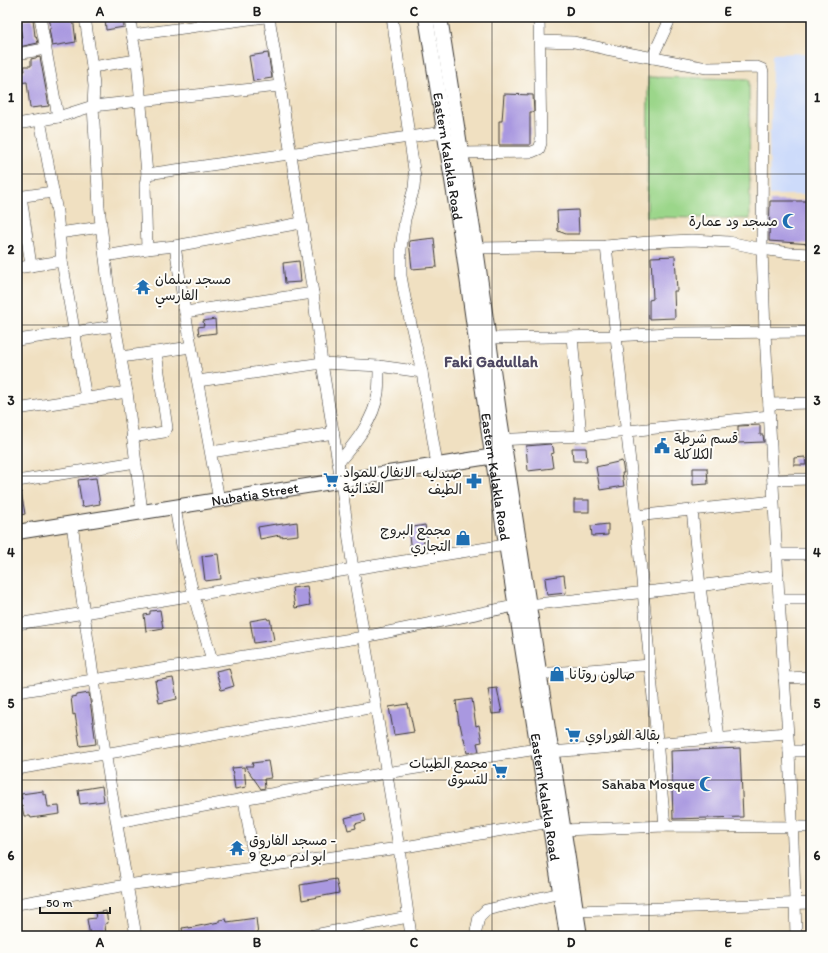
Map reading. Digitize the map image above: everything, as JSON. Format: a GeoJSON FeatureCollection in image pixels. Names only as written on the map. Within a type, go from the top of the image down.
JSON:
{"type":"FeatureCollection","features":[{"type":"Feature","properties":{"kind":"street"},"geometry":{"type":"LineString","coordinates":[[40,17],[58,117]]}},
{"type":"Feature","properties":{"kind":"street"},"geometry":{"type":"LineString","coordinates":[[85,17],[92,67],[101,227],[109,292],[127,392],[142,512]]}},
{"type":"Feature","properties":{"kind":"street"},"geometry":{"type":"LineString","coordinates":[[130,17],[137,60],[147,174],[145,185],[147,249]]}},
{"type":"Feature","properties":{"kind":"street"},"geometry":{"type":"LineString","coordinates":[[132,35],[265,17]]}},
{"type":"Feature","properties":{"kind":"street"},"geometry":{"type":"LineString","coordinates":[[269,17],[313,293],[322,363],[339,462],[353,568],[399,848],[411,936]]}},
{"type":"Feature","properties":{"kind":"street"},"geometry":{"type":"LineString","coordinates":[[392,17],[415,177],[414,188],[405,219],[401,249],[401,276],[422,372],[437,465]]}},
{"type":"Feature","properties":{"kind":"street","name":"Eastern Kalakla Road"},"geometry":{"type":"LineString","coordinates":[[426,17],[463,249],[497,440]]}},
{"type":"Feature","properties":{"kind":"street","name":"Eastern Kalakla Road"},"geometry":{"type":"LineString","coordinates":[[440,17],[489,338],[499,456],[544,750],[563,830],[580,936]]}},
{"type":"Feature","properties":{"kind":"street"},"geometry":{"type":"LineString","coordinates":[[461,153],[532,152],[539,149],[541,143],[539,17]]}},
{"type":"Feature","properties":{"kind":"street"},"geometry":{"type":"LineString","coordinates":[[652,58],[671,17]]}},
{"type":"Feature","properties":{"kind":"street"},"geometry":{"type":"LineString","coordinates":[[540,41],[574,42],[707,68],[762,68],[762,250],[764,332],[770,416],[776,554],[789,751],[796,936]]}},
{"type":"Feature","properties":{"kind":"street"},"geometry":{"type":"LineString","coordinates":[[17,54],[45,49]]}},
{"type":"Feature","properties":{"kind":"street"},"geometry":{"type":"LineString","coordinates":[[92,67],[137,60]]}},
{"type":"Feature","properties":{"kind":"street"},"geometry":{"type":"LineString","coordinates":[[17,124],[58,117],[93,106],[279,86]]}},
{"type":"Feature","properties":{"kind":"street"},"geometry":{"type":"LineString","coordinates":[[40,120],[53,192],[62,261],[86,398]]}},
{"type":"Feature","properties":{"kind":"street"},"geometry":{"type":"LineString","coordinates":[[147,174],[444,132]]}},
{"type":"Feature","properties":{"kind":"street"},"geometry":{"type":"LineString","coordinates":[[31,266],[19,197],[53,192]]}},
{"type":"Feature","properties":{"kind":"street"},"geometry":{"type":"LineString","coordinates":[[105,256],[175,246],[302,223]]}},
{"type":"Feature","properties":{"kind":"street"},"geometry":{"type":"LineString","coordinates":[[59,233],[101,227]]}},
{"type":"Feature","properties":{"kind":"street"},"geometry":{"type":"LineString","coordinates":[[476,248],[606,246],[692,240],[729,242],[762,250],[811,254]]}},
{"type":"Feature","properties":{"kind":"street"},"geometry":{"type":"LineString","coordinates":[[175,246],[185,312],[219,500]]}},
{"type":"Feature","properties":{"kind":"street"},"geometry":{"type":"LineString","coordinates":[[606,246],[636,516],[665,826]]}},
{"type":"Feature","properties":{"kind":"street"},"geometry":{"type":"LineString","coordinates":[[17,268],[62,261]]}},
{"type":"Feature","properties":{"kind":"street"},"geometry":{"type":"LineString","coordinates":[[185,312],[313,293]]}},
{"type":"Feature","properties":{"kind":"street"},"geometry":{"type":"LineString","coordinates":[[17,340],[116,326]]}},
{"type":"Feature","properties":{"kind":"street"},"geometry":{"type":"LineString","coordinates":[[489,338],[615,336],[668,333],[811,332]]}},
{"type":"Feature","properties":{"kind":"street"},"geometry":{"type":"LineString","coordinates":[[572,337],[581,436]]}},
{"type":"Feature","properties":{"kind":"street"},"geometry":{"type":"LineString","coordinates":[[121,357],[192,347]]}},
{"type":"Feature","properties":{"kind":"street"},"geometry":{"type":"LineString","coordinates":[[132,437],[164,432],[166,428],[156,352]]}},
{"type":"Feature","properties":{"kind":"street"},"geometry":{"type":"LineString","coordinates":[[198,381],[322,363],[346,363],[422,372]]}},
{"type":"Feature","properties":{"kind":"street"},"geometry":{"type":"LineString","coordinates":[[339,462],[356,442],[375,407],[378,394],[379,366]]}},
{"type":"Feature","properties":{"kind":"street"},"geometry":{"type":"LineString","coordinates":[[17,408],[127,392]]}},
{"type":"Feature","properties":{"kind":"street"},"geometry":{"type":"LineString","coordinates":[[769,404],[811,403]]}},
{"type":"Feature","properties":{"kind":"street"},"geometry":{"type":"LineString","coordinates":[[497,440],[627,432],[770,416]]}},
{"type":"Feature","properties":{"kind":"street"},"geometry":{"type":"LineString","coordinates":[[211,452],[334,433]]}},
{"type":"Feature","properties":{"kind":"street","name":"Eastern Kalakla Road"},"geometry":{"type":"LineString","coordinates":[[499,456],[506,545],[539,674],[550,822],[568,936]]}},
{"type":"Feature","properties":{"kind":"street","name":"Nubatia Street"},"geometry":{"type":"LineString","coordinates":[[17,532],[499,456]]}},
{"type":"Feature","properties":{"kind":"street"},"geometry":{"type":"LineString","coordinates":[[17,481],[136,462]]}},
{"type":"Feature","properties":{"kind":"street"},"geometry":{"type":"LineString","coordinates":[[773,480],[811,479]]}},
{"type":"Feature","properties":{"kind":"street"},"geometry":{"type":"LineString","coordinates":[[636,516],[773,501]]}},
{"type":"Feature","properties":{"kind":"street"},"geometry":{"type":"LineString","coordinates":[[175,507],[193,595],[212,660]]}},
{"type":"Feature","properties":{"kind":"street"},"geometry":{"type":"LineString","coordinates":[[692,510],[719,739]]}},
{"type":"Feature","properties":{"kind":"street"},"geometry":{"type":"LineString","coordinates":[[72,523],[83,614],[104,754],[136,936]]}},
{"type":"Feature","properties":{"kind":"street"},"geometry":{"type":"LineString","coordinates":[[17,624],[353,568],[506,545]]}},
{"type":"Feature","properties":{"kind":"street"},"geometry":{"type":"LineString","coordinates":[[776,554],[811,554]]}},
{"type":"Feature","properties":{"kind":"street"},"geometry":{"type":"LineString","coordinates":[[17,692],[364,637],[522,605],[778,576]]}},
{"type":"Feature","properties":{"kind":"street"},"geometry":{"type":"LineString","coordinates":[[779,600],[811,599]]}},
{"type":"Feature","properties":{"kind":"street"},"geometry":{"type":"LineString","coordinates":[[539,674],[650,665]]}},
{"type":"Feature","properties":{"kind":"street"},"geometry":{"type":"LineString","coordinates":[[784,678],[811,677]]}},
{"type":"Feature","properties":{"kind":"street"},"geometry":{"type":"LineString","coordinates":[[17,769],[375,707]]}},
{"type":"Feature","properties":{"kind":"street"},"geometry":{"type":"LineString","coordinates":[[116,822],[386,773],[544,750],[657,744],[787,733]]}},
{"type":"Feature","properties":{"kind":"street"},"geometry":{"type":"LineString","coordinates":[[789,751],[811,751]]}},
{"type":"Feature","properties":{"kind":"street"},"geometry":{"type":"LineString","coordinates":[[244,799],[255,867]]}},
{"type":"Feature","properties":{"kind":"street"},"geometry":{"type":"LineString","coordinates":[[17,904],[127,885],[399,848],[550,822]]}},
{"type":"Feature","properties":{"kind":"street"},"geometry":{"type":"LineString","coordinates":[[563,830],[665,826],[811,827]]}},
{"type":"Feature","properties":{"kind":"street"},"geometry":{"type":"LineString","coordinates":[[475,936],[479,917],[486,910],[561,893]]}},
{"type":"Feature","properties":{"kind":"street"},"geometry":{"type":"LineString","coordinates":[[576,911],[811,903]]}},
{"type":"Feature","properties":{"kind":"street"},"geometry":{"type":"LineString","coordinates":[[308,936],[349,932],[408,916]]}},
{"type":"Feature","properties":{"kind":"shaded area"},"geometry":{"type":"Polygon","coordinates":[[[811,53],[811,195],[770,195],[769,131],[771,131],[772,54],[811,53]]]}},
{"type":"Feature","properties":{"kind":"green space"},"geometry":{"type":"Polygon","coordinates":[[[648,77],[749,79],[750,219],[647,217],[648,77]]]}},
{"type":"Feature","properties":{"kind":"building"},"geometry":{"type":"Polygon","coordinates":[[[49,17],[73,17],[76,42],[52,46],[49,17]]]}},
{"type":"Feature","properties":{"kind":"building"},"geometry":{"type":"Polygon","coordinates":[[[105,17],[123,17],[124,27],[106,30],[105,17]]]}},
{"type":"Feature","properties":{"kind":"building"},"geometry":{"type":"Polygon","coordinates":[[[33,19],[35,36],[38,43],[19,47],[17,39],[22,38],[19,21],[33,19]]]}},
{"type":"Feature","properties":{"kind":"building"},"geometry":{"type":"Polygon","coordinates":[[[268,53],[272,78],[253,81],[249,56],[268,53]]]}},
{"type":"Feature","properties":{"kind":"building"},"geometry":{"type":"Polygon","coordinates":[[[40,57],[49,106],[30,108],[27,82],[17,83],[17,71],[25,71],[24,66],[31,66],[31,59],[40,57]]]}},
{"type":"Feature","properties":{"kind":"building"},"geometry":{"type":"Polygon","coordinates":[[[504,94],[533,95],[534,112],[530,112],[530,145],[499,145],[499,121],[502,121],[504,94]]]}},
{"type":"Feature","properties":{"kind":"building","name":"مسجد ود عمارة"},"geometry":{"type":"Polygon","coordinates":[[[770,201],[811,201],[811,244],[769,241],[770,201]]]}},
{"type":"Feature","properties":{"kind":"building"},"geometry":{"type":"Polygon","coordinates":[[[578,210],[579,234],[566,234],[558,231],[557,211],[578,210]]]}},
{"type":"Feature","properties":{"kind":"building"},"geometry":{"type":"Polygon","coordinates":[[[434,238],[437,267],[412,269],[409,241],[434,238]]]}},
{"type":"Feature","properties":{"kind":"building"},"geometry":{"type":"Polygon","coordinates":[[[675,256],[677,291],[674,291],[675,318],[649,319],[649,300],[653,299],[651,257],[675,256]]]}},
{"type":"Feature","properties":{"kind":"building"},"geometry":{"type":"Polygon","coordinates":[[[299,261],[301,282],[285,283],[283,263],[299,261]]]}},
{"type":"Feature","properties":{"kind":"building"},"geometry":{"type":"Polygon","coordinates":[[[215,319],[216,333],[199,335],[198,327],[204,326],[203,321],[215,319]]]}},
{"type":"Feature","properties":{"kind":"building"},"geometry":{"type":"Polygon","coordinates":[[[760,425],[760,435],[763,435],[764,442],[738,443],[738,426],[760,425]]]}},
{"type":"Feature","properties":{"kind":"building"},"geometry":{"type":"Polygon","coordinates":[[[550,444],[553,447],[554,453],[551,454],[553,468],[528,471],[526,446],[550,444]]]}},
{"type":"Feature","properties":{"kind":"building"},"geometry":{"type":"Polygon","coordinates":[[[572,448],[586,448],[587,461],[573,461],[572,448]]]}},
{"type":"Feature","properties":{"kind":"building"},"geometry":{"type":"Polygon","coordinates":[[[805,457],[806,465],[794,465],[794,458],[805,457]]]}},
{"type":"Feature","properties":{"kind":"building"},"geometry":{"type":"Polygon","coordinates":[[[622,461],[624,486],[600,490],[596,467],[622,461]]]}},
{"type":"Feature","properties":{"kind":"building"},"geometry":{"type":"Polygon","coordinates":[[[693,468],[707,468],[708,484],[693,485],[693,468]]]}},
{"type":"Feature","properties":{"kind":"building"},"geometry":{"type":"Polygon","coordinates":[[[96,478],[100,504],[82,507],[78,480],[96,478]]]}},
{"type":"Feature","properties":{"kind":"building"},"geometry":{"type":"Polygon","coordinates":[[[17,491],[21,491],[25,514],[17,516],[17,491]]]}},
{"type":"Feature","properties":{"kind":"building"},"geometry":{"type":"Polygon","coordinates":[[[574,500],[589,500],[589,512],[574,512],[574,500]]]}},
{"type":"Feature","properties":{"kind":"building"},"geometry":{"type":"Polygon","coordinates":[[[297,522],[298,535],[280,537],[280,535],[260,539],[258,527],[297,522]]]}},
{"type":"Feature","properties":{"kind":"building"},"geometry":{"type":"Polygon","coordinates":[[[608,524],[608,535],[592,536],[591,526],[608,524]]]}},
{"type":"Feature","properties":{"kind":"building"},"geometry":{"type":"Polygon","coordinates":[[[425,525],[428,541],[423,542],[424,549],[411,551],[408,528],[425,525]]]}},
{"type":"Feature","properties":{"kind":"building"},"geometry":{"type":"Polygon","coordinates":[[[218,554],[221,579],[205,581],[202,556],[218,554]]]}},
{"type":"Feature","properties":{"kind":"building"},"geometry":{"type":"Polygon","coordinates":[[[564,575],[566,593],[547,595],[545,578],[564,575]]]}},
{"type":"Feature","properties":{"kind":"building"},"geometry":{"type":"Polygon","coordinates":[[[307,586],[310,605],[295,608],[292,588],[307,586]]]}},
{"type":"Feature","properties":{"kind":"building"},"geometry":{"type":"Polygon","coordinates":[[[160,610],[163,628],[146,631],[144,615],[150,614],[150,611],[160,610]]]}},
{"type":"Feature","properties":{"kind":"building"},"geometry":{"type":"Polygon","coordinates":[[[267,618],[268,620],[270,619],[274,640],[254,643],[250,621],[267,618]]]}},
{"type":"Feature","properties":{"kind":"building"},"geometry":{"type":"Polygon","coordinates":[[[229,668],[234,686],[221,690],[216,671],[229,668]]]}},
{"type":"Feature","properties":{"kind":"building"},"geometry":{"type":"Polygon","coordinates":[[[173,678],[177,699],[159,703],[155,681],[173,678]]]}},
{"type":"Feature","properties":{"kind":"building"},"geometry":{"type":"Polygon","coordinates":[[[497,688],[502,713],[492,714],[488,689],[497,688]]]}},
{"type":"Feature","properties":{"kind":"building"},"geometry":{"type":"Polygon","coordinates":[[[89,693],[96,744],[80,746],[75,714],[73,715],[71,697],[89,693]]]}},
{"type":"Feature","properties":{"kind":"building"},"geometry":{"type":"Polygon","coordinates":[[[472,699],[476,726],[479,725],[482,742],[477,743],[479,751],[467,753],[459,724],[456,701],[472,699]]]}},
{"type":"Feature","properties":{"kind":"building"},"geometry":{"type":"Polygon","coordinates":[[[408,704],[414,732],[394,735],[389,707],[408,704]]]}},
{"type":"Feature","properties":{"kind":"building","name":"Sahaba Mosque"},"geometry":{"type":"Polygon","coordinates":[[[740,748],[743,817],[673,819],[671,751],[740,748]]]}},
{"type":"Feature","properties":{"kind":"building"},"geometry":{"type":"Polygon","coordinates":[[[268,761],[271,778],[264,779],[265,788],[261,789],[245,766],[253,766],[252,763],[268,761]]]}},
{"type":"Feature","properties":{"kind":"building"},"geometry":{"type":"Polygon","coordinates":[[[244,767],[246,787],[235,789],[232,768],[244,767]]]}},
{"type":"Feature","properties":{"kind":"building"},"geometry":{"type":"Polygon","coordinates":[[[102,786],[104,801],[80,804],[78,790],[102,786]]]}},
{"type":"Feature","properties":{"kind":"building"},"geometry":{"type":"Polygon","coordinates":[[[43,791],[43,795],[46,794],[48,807],[59,806],[60,814],[31,818],[30,816],[24,816],[19,799],[22,799],[21,794],[43,791]]]}},
{"type":"Feature","properties":{"kind":"building"},"geometry":{"type":"Polygon","coordinates":[[[364,813],[366,821],[355,824],[356,828],[348,830],[345,818],[364,813]]]}},
{"type":"Feature","properties":{"kind":"building"},"geometry":{"type":"Polygon","coordinates":[[[336,879],[339,893],[302,900],[300,885],[336,879]]]}},
{"type":"Feature","properties":{"kind":"building"},"geometry":{"type":"Polygon","coordinates":[[[106,911],[108,923],[105,924],[106,936],[90,936],[87,919],[96,918],[95,913],[106,911]]]}},
{"type":"Feature","properties":{"kind":"building"},"geometry":{"type":"Polygon","coordinates":[[[256,918],[258,935],[183,936],[182,928],[219,922],[219,920],[226,919],[227,922],[256,918]]]}},
{"type":"Feature","properties":{"kind":"place","name":"مسجد ود عمارة"},"geometry":{"type":"Point","coordinates":[790,221]}},
{"type":"Feature","properties":{"kind":"place","name":"مسجد سلمان الفارسي"},"geometry":{"type":"Point","coordinates":[143,287]}},
{"type":"Feature","properties":{"kind":"place","name":"قسم شرطة الكلاكلة"},"geometry":{"type":"Point","coordinates":[662,446]}},
{"type":"Feature","properties":{"kind":"place","name":"الانفال للمواد الغذائية"},"geometry":{"type":"Point","coordinates":[331,480]}},
{"type":"Feature","properties":{"kind":"place","name":"صيدليه الطيف"},"geometry":{"type":"Point","coordinates":[474,481]}},
{"type":"Feature","properties":{"kind":"place","name":"مجمع البروج التجاري"},"geometry":{"type":"Point","coordinates":[463,538]}},
{"type":"Feature","properties":{"kind":"place","name":"صالون روتانا"},"geometry":{"type":"Point","coordinates":[557,674]}},
{"type":"Feature","properties":{"kind":"place","name":"بقالة الفوراوي"},"geometry":{"type":"Point","coordinates":[573,735]}},
{"type":"Feature","properties":{"kind":"place","name":"مجمع الطيبات للتسوق"},"geometry":{"type":"Point","coordinates":[500,771]}},
{"type":"Feature","properties":{"kind":"place","name":"Sahaba Mosque"},"geometry":{"type":"Point","coordinates":[707,784]}},
{"type":"Feature","properties":{"kind":"place","name":"مسجد الفاروق - ابو ادم مربع 9"},"geometry":{"type":"Point","coordinates":[237,848]}},
{"type":"Feature","properties":{"kind":"district","name":"Faki Gadullah"},"geometry":{"type":"Point","coordinates":[491,361]}}]}
